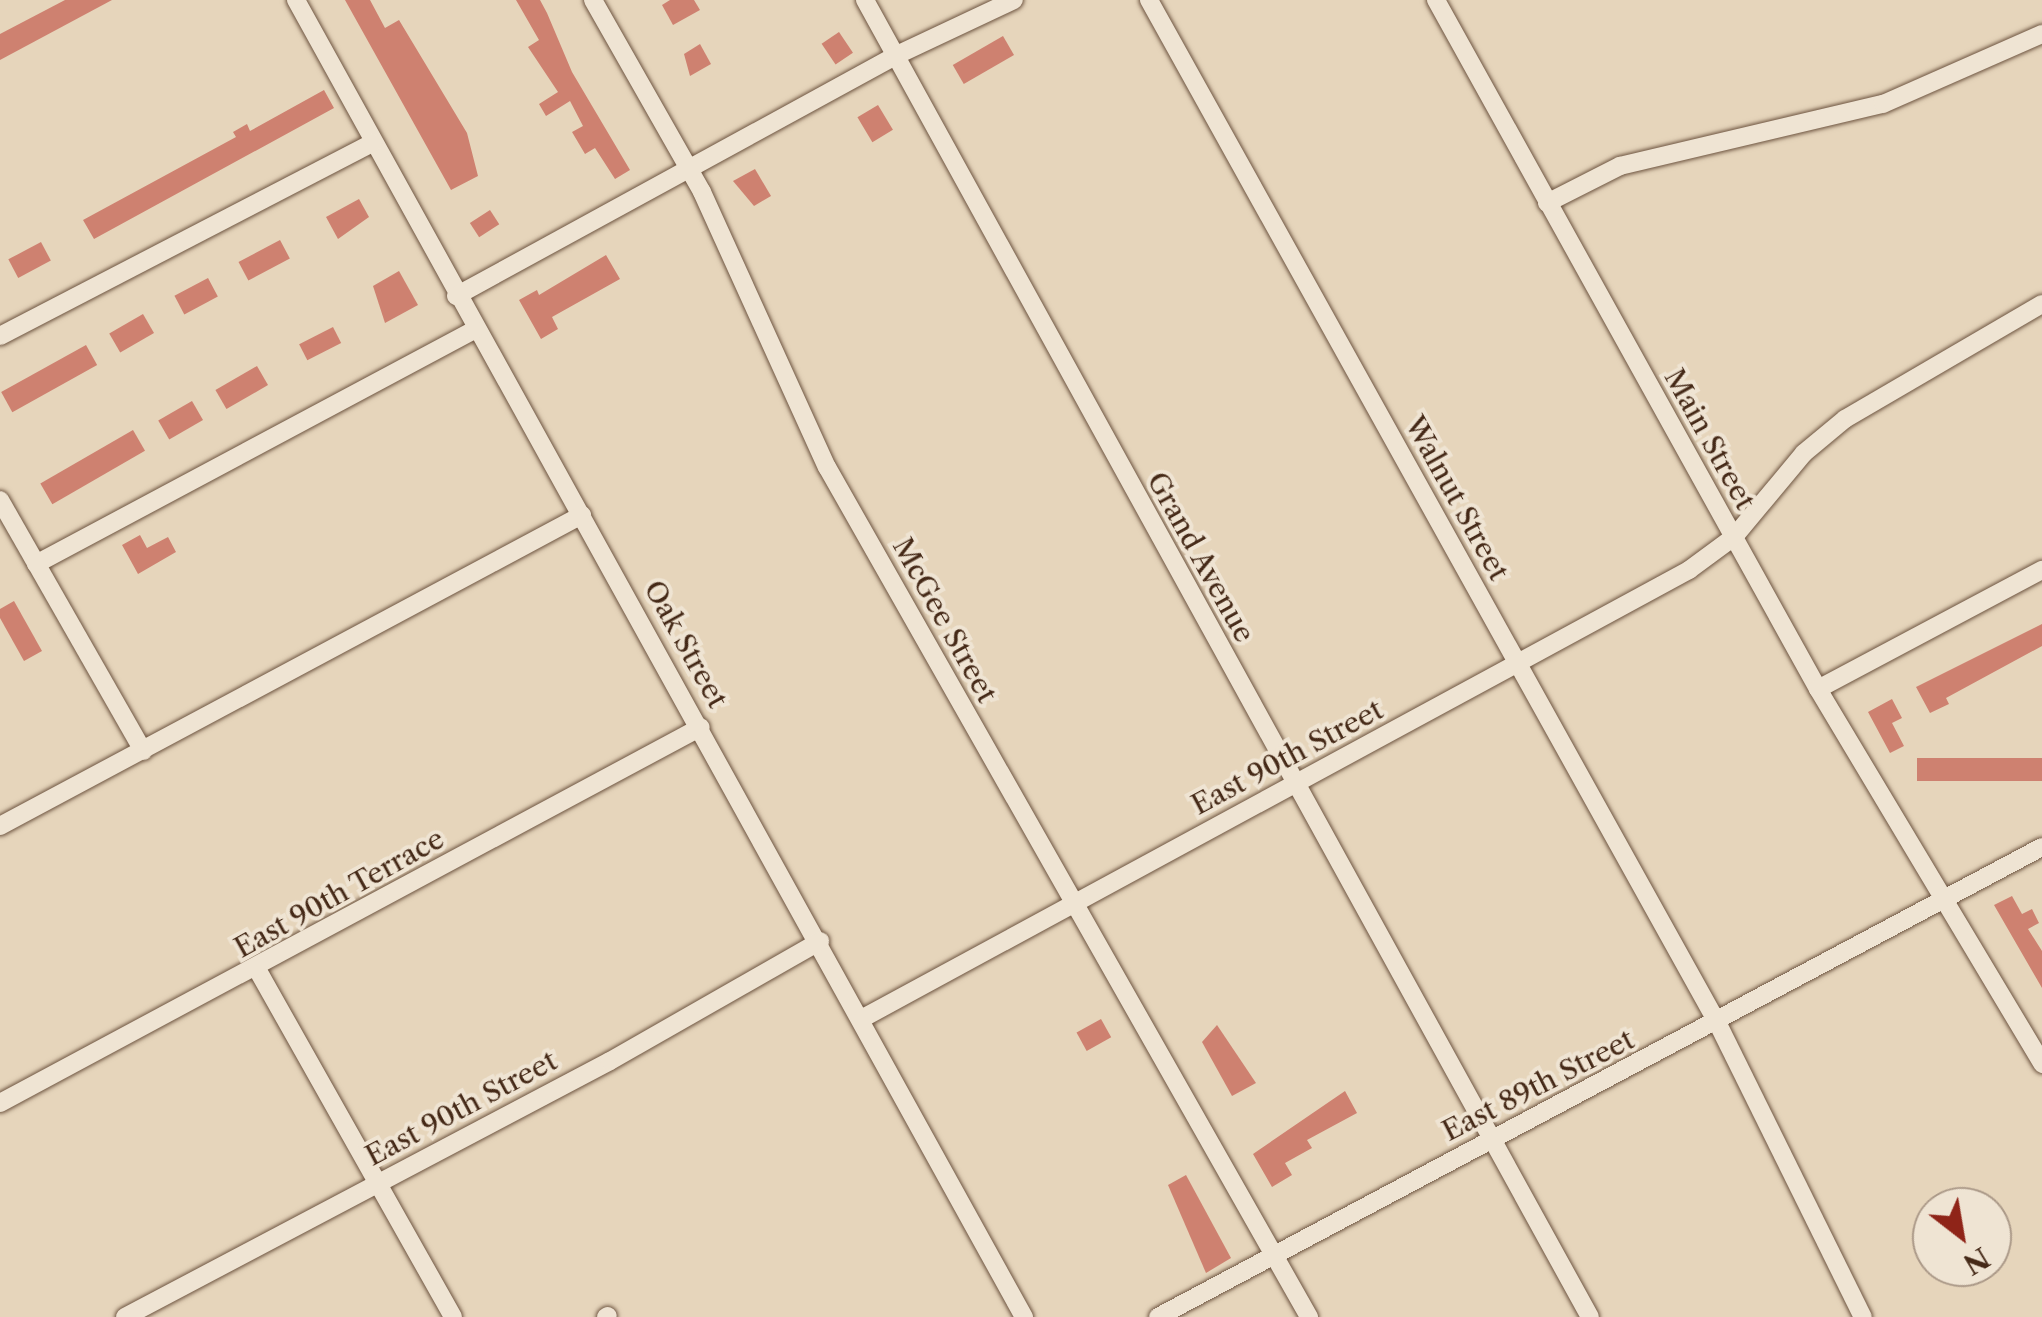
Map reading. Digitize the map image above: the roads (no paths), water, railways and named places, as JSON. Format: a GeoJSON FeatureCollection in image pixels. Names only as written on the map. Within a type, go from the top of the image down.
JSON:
{"type":"FeatureCollection","features":[{"type":"Feature","properties":{"kind":"street","name":"Oak Street"},"geometry":{"type":"LineString","coordinates":[[296,0],[456,296],[820,940],[1024,1317]]}},
{"type":"Feature","properties":{"kind":"street","name":"McGee Street"},"geometry":{"type":"LineString","coordinates":[[593,0],[689,168],[827,466],[1309,1317]]}},
{"type":"Feature","properties":{"kind":"street","name":"Grand Avenue"},"geometry":{"type":"LineString","coordinates":[[866,0],[1294,785],[1496,1136],[1590,1317]]}},
{"type":"Feature","properties":{"kind":"street"},"geometry":{"type":"LineString","coordinates":[[456,296],[896,55],[1014,0]]}},
{"type":"Feature","properties":{"kind":"street","name":"Walnut Street"},"geometry":{"type":"LineString","coordinates":[[1148,0],[1718,1024],[1863,1317]]}},
{"type":"Feature","properties":{"kind":"street","name":"Main Street"},"geometry":{"type":"LineString","coordinates":[[1436,0],[1818,689],[2042,1064]]}},
{"type":"Feature","properties":{"kind":"street"},"geometry":{"type":"LineString","coordinates":[[1548,203],[1620,166],[1882,104],[2042,34]]}},
{"type":"Feature","properties":{"kind":"street"},"geometry":{"type":"LineString","coordinates":[[0,336],[374,143]]}},
{"type":"Feature","properties":{"kind":"street","name":"East 90th Street"},"geometry":{"type":"LineString","coordinates":[[863,1018],[1689,570],[1734,537],[1804,453],[1845,419],[2042,304]]}},
{"type":"Feature","properties":{"kind":"street"},"geometry":{"type":"LineString","coordinates":[[36,564],[475,330]]}},
{"type":"Feature","properties":{"kind":"street"},"geometry":{"type":"LineString","coordinates":[[0,500],[142,752]]}},
{"type":"Feature","properties":{"kind":"street"},"geometry":{"type":"LineString","coordinates":[[0,826],[582,516]]}},
{"type":"Feature","properties":{"kind":"street"},"geometry":{"type":"LineString","coordinates":[[1818,689],[2042,570]]}},
{"type":"Feature","properties":{"kind":"street","name":"East 90th Terrace"},"geometry":{"type":"LineString","coordinates":[[0,1103],[257,969],[701,727]]}},
{"type":"Feature","properties":{"kind":"street","name":"East 89th Street"},"geometry":{"type":"LineString","coordinates":[[1158,1317],[1496,1136],[1718,1024],[2042,847]]}},
{"type":"Feature","properties":{"kind":"street","name":"East 90th Street"},"geometry":{"type":"LineString","coordinates":[[125,1317],[820,940]]}},
{"type":"Feature","properties":{"kind":"street"},"geometry":{"type":"LineString","coordinates":[[257,969],[374,1184],[452,1317]]}}]}
